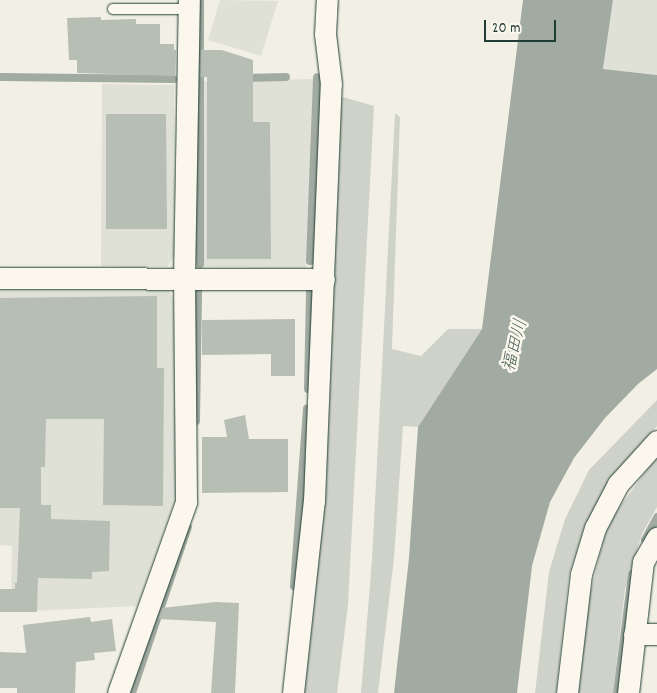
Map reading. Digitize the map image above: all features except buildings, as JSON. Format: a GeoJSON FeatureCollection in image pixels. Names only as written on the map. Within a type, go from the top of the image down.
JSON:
{"type":"FeatureCollection","features":[{"type":"Feature","properties":{"kind":"street"},"geometry":{"type":"LineString","coordinates":[[293,693],[314,501],[331,84],[325,34],[327,0]]}},
{"type":"Feature","properties":{"kind":"street"},"geometry":{"type":"LineString","coordinates":[[118,693],[186,502],[184,278],[188,4]]}},
{"type":"Feature","properties":{"kind":"street"},"geometry":{"type":"LineString","coordinates":[[0,278],[324,279]]}},
{"type":"Feature","properties":{"kind":"street"},"geometry":{"type":"LineString","coordinates":[[568,693],[581,574],[595,528],[618,484],[657,441]]}},
{"type":"Feature","properties":{"kind":"street"},"geometry":{"type":"LineString","coordinates":[[628,693],[643,562],[657,538]]}},
{"type":"Feature","properties":{"kind":"street"},"geometry":{"type":"LineString","coordinates":[[634,634],[657,634]]}},
{"type":"Feature","properties":{"kind":"lane"},"geometry":{"type":"LineString","coordinates":[[113,9],[188,4]]}},
{"type":"Feature","properties":{"kind":"shaded area"},"geometry":{"type":"Polygon","coordinates":[[[220,0],[278,1],[261,56],[208,40],[220,0]]]}},
{"type":"Feature","properties":{"kind":"shaded area"},"geometry":{"type":"Polygon","coordinates":[[[613,0],[657,0],[657,75],[603,69],[613,0]]]}},
{"type":"Feature","properties":{"kind":"shaded area"},"geometry":{"type":"Polygon","coordinates":[[[315,79],[306,268],[202,267],[203,81],[315,79]]]}},
{"type":"Feature","properties":{"kind":"shaded area"},"geometry":{"type":"Polygon","coordinates":[[[102,84],[174,85],[175,255],[167,267],[101,266],[102,84]]]}},
{"type":"Feature","properties":{"kind":"shaded area"},"geometry":{"type":"Polygon","coordinates":[[[339,96],[374,106],[348,605],[337,693],[301,693],[339,96]]]}},
{"type":"Feature","properties":{"kind":"shaded area"},"geometry":{"type":"Polygon","coordinates":[[[395,113],[400,117],[392,349],[421,356],[448,329],[482,329],[418,427],[403,426],[394,558],[378,693],[361,693],[372,560],[395,113]]]}},
{"type":"Feature","properties":{"kind":"shaded area"},"geometry":{"type":"Polygon","coordinates":[[[168,288],[174,301],[177,493],[137,606],[11,612],[12,546],[0,545],[0,289],[168,288]]]}},
{"type":"Feature","properties":{"kind":"shaded area"},"geometry":{"type":"Polygon","coordinates":[[[657,400],[657,426],[610,481],[584,528],[569,575],[556,693],[535,693],[549,572],[565,519],[589,470],[657,400]]]}},
{"type":"Feature","properties":{"kind":"shaded area"},"geometry":{"type":"Polygon","coordinates":[[[657,456],[657,507],[642,534],[625,589],[613,693],[576,693],[586,609],[608,523],[657,456]]]}},
{"type":"Feature","properties":{"kind":"water","name":"福田川"},"geometry":{"type":"Polygon","coordinates":[[[523,0],[613,0],[603,69],[657,75],[657,369],[638,384],[605,418],[574,458],[550,502],[532,566],[517,693],[394,693],[409,558],[418,427],[482,329],[523,0]]]}},
{"type":"Feature","properties":{"kind":"waterway"},"geometry":{"type":"LineString","coordinates":[[200,0],[200,264]]}},
{"type":"Feature","properties":{"kind":"waterway"},"geometry":{"type":"LineString","coordinates":[[0,77],[173,79]]}},
{"type":"Feature","properties":{"kind":"waterway"},"geometry":{"type":"LineString","coordinates":[[243,78],[286,77]]}},
{"type":"Feature","properties":{"kind":"waterway"},"geometry":{"type":"LineString","coordinates":[[310,261],[317,77]]}},
{"type":"Feature","properties":{"kind":"waterway"},"geometry":{"type":"LineString","coordinates":[[196,421],[198,289]]}},
{"type":"Feature","properties":{"kind":"waterway"},"geometry":{"type":"LineString","coordinates":[[308,389],[310,291]]}},
{"type":"Feature","properties":{"kind":"waterway"},"geometry":{"type":"LineString","coordinates":[[294,586],[307,408]]}},
{"type":"Feature","properties":{"kind":"waterway"},"geometry":{"type":"LineString","coordinates":[[645,540],[657,517]]}},
{"type":"Feature","properties":{"kind":"waterway"},"geometry":{"type":"LineString","coordinates":[[132,693],[188,527]]}},
{"type":"Feature","properties":{"kind":"waterway"},"geometry":{"type":"LineString","coordinates":[[617,693],[632,574]]}}]}
